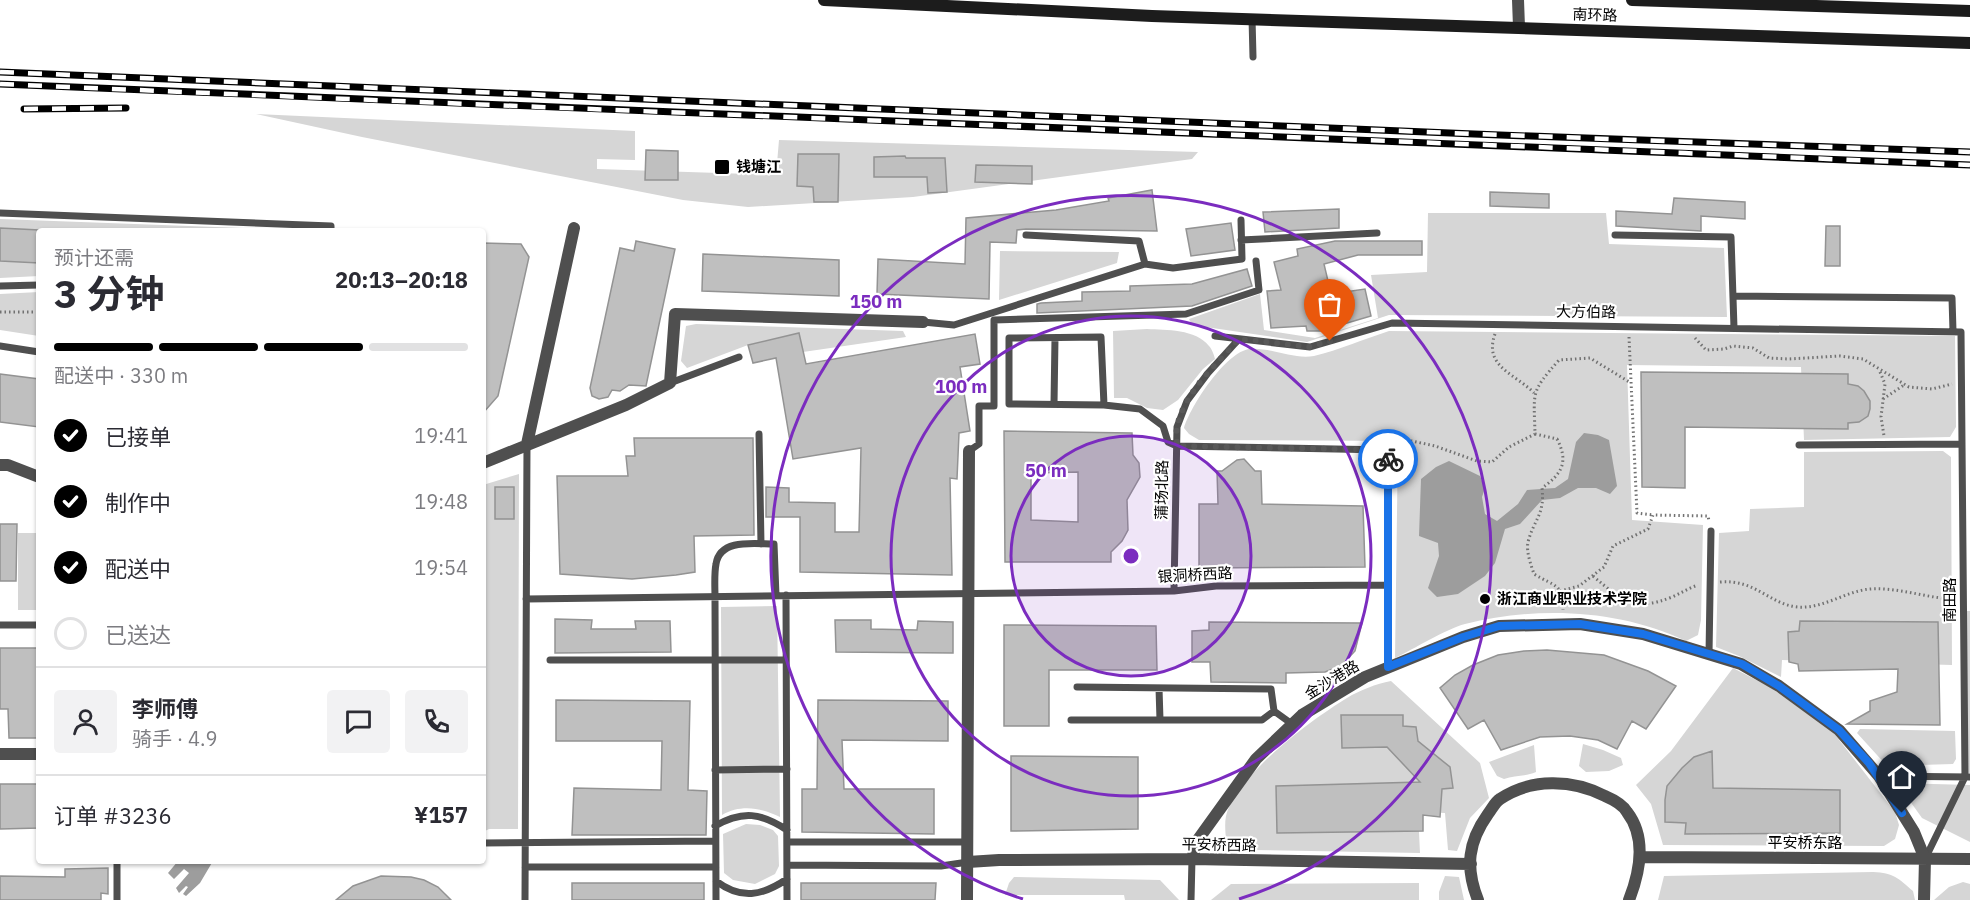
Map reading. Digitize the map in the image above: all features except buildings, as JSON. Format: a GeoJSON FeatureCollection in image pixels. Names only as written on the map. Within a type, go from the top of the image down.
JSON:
{"type":"FeatureCollection","features":[{"type":"Feature","properties":{"kind":"main road","name":"南环路"},"geometry":{"type":"LineString","coordinates":[[824,0],[1152,16],[1970,44]]}},
{"type":"Feature","properties":{"kind":"main road","name":"南环路"},"geometry":{"type":"LineString","coordinates":[[1632,0],[1970,11]]}},
{"type":"Feature","properties":{"kind":"street"},"geometry":{"type":"LineString","coordinates":[[1518,0],[1519,27]]}},
{"type":"Feature","properties":{"kind":"street"},"geometry":{"type":"LineString","coordinates":[[527,444],[574,228]]}},
{"type":"Feature","properties":{"kind":"street"},"geometry":{"type":"LineString","coordinates":[[486,462],[626,405],[670,383],[675,314],[923,322]]}},
{"type":"Feature","properties":{"kind":"street"},"geometry":{"type":"LineString","coordinates":[[968,900],[969,451]]}},
{"type":"Feature","properties":{"kind":"street"},"geometry":{"type":"LineString","coordinates":[[0,465],[8,465],[36,476]]}},
{"type":"Feature","properties":{"kind":"street","name":"金沙港路"},"geometry":{"type":"LineString","coordinates":[[1192,859],[1197,841],[1256,759],[1302,715],[1365,677],[1463,637],[1499,626],[1580,624],[1643,634],[1742,664],[1779,686],[1839,730],[1879,776],[1914,832],[1924,859]]}},
{"type":"Feature","properties":{"kind":"street"},"geometry":{"type":"LineString","coordinates":[[0,753],[36,754]]}},
{"type":"Feature","properties":{"kind":"street"},"geometry":{"type":"LineString","coordinates":[[1478,900],[1470,876],[1473,839],[1497,800],[1520,788],[1543,784],[1580,785],[1611,799],[1627,811],[1635,829],[1640,857],[1640,865],[1629,900]]}},
{"type":"Feature","properties":{"kind":"street","name":"平安桥东路"},"geometry":{"type":"LineString","coordinates":[[1640,857],[1970,860]]}},
{"type":"Feature","properties":{"kind":"street","name":"平安桥西路"},"geometry":{"type":"LineString","coordinates":[[968,862],[1192,859],[1471,864]]}},
{"type":"Feature","properties":{"kind":"street"},"geometry":{"type":"LineString","coordinates":[[1924,859],[1924,900]]}},
{"type":"Feature","properties":{"kind":"lane"},"geometry":{"type":"LineString","coordinates":[[1252,18],[1252,57]]}},
{"type":"Feature","properties":{"kind":"lane"},"geometry":{"type":"LineString","coordinates":[[0,213],[331,226],[331,228]]}},
{"type":"Feature","properties":{"kind":"lane"},"geometry":{"type":"LineString","coordinates":[[923,322],[954,325],[1145,264],[1173,268],[1242,259],[1241,220]]}},
{"type":"Feature","properties":{"kind":"lane"},"geometry":{"type":"LineString","coordinates":[[1241,240],[1377,233]]}},
{"type":"Feature","properties":{"kind":"lane"},"geometry":{"type":"LineString","coordinates":[[1026,235],[1139,241],[1145,264]]}},
{"type":"Feature","properties":{"kind":"lane"},"geometry":{"type":"LineString","coordinates":[[1615,235],[1731,237],[1734,328]]}},
{"type":"Feature","properties":{"kind":"lane"},"geometry":{"type":"LineString","coordinates":[[969,451],[979,444],[979,406],[994,406],[994,320],[1186,314],[1259,290],[1256,261]]}},
{"type":"Feature","properties":{"kind":"lane"},"geometry":{"type":"LineString","coordinates":[[0,286],[36,285]]}},
{"type":"Feature","properties":{"kind":"lane","name":"南田路"},"geometry":{"type":"LineString","coordinates":[[1733,296],[1952,297],[1962,381],[1967,599],[1967,777],[1924,859]]}},
{"type":"Feature","properties":{"kind":"lane","name":"大方伯路"},"geometry":{"type":"LineString","coordinates":[[1215,336],[1310,347],[1392,323],[1957,331]]}},
{"type":"Feature","properties":{"kind":"lane"},"geometry":{"type":"LineString","coordinates":[[1104,405],[1101,337],[1009,338],[1009,404],[1104,405],[1140,409],[1163,426],[1168,442],[1177,446],[1388,450],[1388,667]]}},
{"type":"Feature","properties":{"kind":"lane"},"geometry":{"type":"LineString","coordinates":[[1054,404],[1055,338]]}},
{"type":"Feature","properties":{"kind":"lane","name":"蒲场北路"},"geometry":{"type":"LineString","coordinates":[[1174,591],[1177,427],[1187,401],[1208,373],[1239,339]]}},
{"type":"Feature","properties":{"kind":"lane"},"geometry":{"type":"LineString","coordinates":[[0,346],[36,352]]}},
{"type":"Feature","properties":{"kind":"lane"},"geometry":{"type":"LineString","coordinates":[[670,383],[739,357]]}},
{"type":"Feature","properties":{"kind":"lane"},"geometry":{"type":"LineString","coordinates":[[759,434],[761,544]]}},
{"type":"Feature","properties":{"kind":"lane"},"geometry":{"type":"LineString","coordinates":[[525,900],[527,444]]}},
{"type":"Feature","properties":{"kind":"lane"},"geometry":{"type":"LineString","coordinates":[[1799,445],[1962,444]]}},
{"type":"Feature","properties":{"kind":"lane"},"geometry":{"type":"LineString","coordinates":[[1709,654],[1711,531]]}},
{"type":"Feature","properties":{"kind":"lane"},"geometry":{"type":"LineString","coordinates":[[716,900],[715,598],[716,562],[722,550],[736,544],[774,544],[776,596]]}},
{"type":"Feature","properties":{"kind":"lane","name":"银洞桥西路"},"geometry":{"type":"LineString","coordinates":[[526,599],[1174,591],[1216,586],[1387,585]]}},
{"type":"Feature","properties":{"kind":"lane"},"geometry":{"type":"LineString","coordinates":[[786,596],[787,900]]}},
{"type":"Feature","properties":{"kind":"lane"},"geometry":{"type":"LineString","coordinates":[[0,625],[36,625]]}},
{"type":"Feature","properties":{"kind":"lane"},"geometry":{"type":"LineString","coordinates":[[550,660],[786,660]]}},
{"type":"Feature","properties":{"kind":"lane"},"geometry":{"type":"LineString","coordinates":[[1077,687],[1271,688],[1274,711],[1293,724]]}},
{"type":"Feature","properties":{"kind":"lane"},"geometry":{"type":"LineString","coordinates":[[1159,688],[1160,720]]}},
{"type":"Feature","properties":{"kind":"lane"},"geometry":{"type":"LineString","coordinates":[[1071,720],[1262,720],[1274,711]]}},
{"type":"Feature","properties":{"kind":"lane"},"geometry":{"type":"LineString","coordinates":[[715,770],[787,769]]}},
{"type":"Feature","properties":{"kind":"lane"},"geometry":{"type":"LineString","coordinates":[[1879,776],[1967,777]]}},
{"type":"Feature","properties":{"kind":"lane"},"geometry":{"type":"LineString","coordinates":[[715,826],[728,819],[747,815],[773,821],[787,830]]}},
{"type":"Feature","properties":{"kind":"lane"},"geometry":{"type":"LineString","coordinates":[[486,843],[715,841]]}},
{"type":"Feature","properties":{"kind":"lane"},"geometry":{"type":"LineString","coordinates":[[787,842],[968,842]]}},
{"type":"Feature","properties":{"kind":"lane"},"geometry":{"type":"LineString","coordinates":[[1191,900],[1192,859]]}},
{"type":"Feature","properties":{"kind":"lane"},"geometry":{"type":"LineString","coordinates":[[787,865],[941,866],[968,862]]}},
{"type":"Feature","properties":{"kind":"lane"},"geometry":{"type":"LineString","coordinates":[[117,864],[117,900]]}},
{"type":"Feature","properties":{"kind":"lane"},"geometry":{"type":"LineString","coordinates":[[525,867],[716,867]]}},
{"type":"Feature","properties":{"kind":"lane"},"geometry":{"type":"LineString","coordinates":[[716,881],[727,891],[742,895],[762,893],[787,879]]}},
{"type":"Feature","properties":{"kind":"path"},"geometry":{"type":"LineString","coordinates":[[0,312],[36,312]]}},
{"type":"Feature","properties":{"kind":"path"},"geometry":{"type":"LineString","coordinates":[[1499,325],[1491,348],[1495,359],[1502,369],[1523,382],[1534,393]]}},
{"type":"Feature","properties":{"kind":"path"},"geometry":{"type":"LineString","coordinates":[[1629,326],[1637,513],[1708,516],[1711,531]]}},
{"type":"Feature","properties":{"kind":"path"},"geometry":{"type":"LineString","coordinates":[[1691,328],[1696,340],[1706,350],[1733,346],[1752,348],[1769,358],[1840,356],[1863,359],[1909,387],[1932,389],[1962,381]]}},
{"type":"Feature","properties":{"kind":"path"},"geometry":{"type":"LineString","coordinates":[[1535,434],[1534,393],[1538,384],[1559,360],[1590,358],[1631,382]]}},
{"type":"Feature","properties":{"kind":"path"},"geometry":{"type":"LineString","coordinates":[[1879,370],[1885,384],[1881,417],[1886,444]]}},
{"type":"Feature","properties":{"kind":"path"},"geometry":{"type":"LineString","coordinates":[[1883,399],[1904,385]]}},
{"type":"Feature","properties":{"kind":"path"},"geometry":{"type":"LineString","coordinates":[[1388,450],[1412,441],[1435,446],[1477,461],[1492,462],[1509,447],[1535,434],[1557,439],[1563,451],[1562,468],[1554,480],[1542,488],[1544,502],[1528,543],[1529,559],[1534,574],[1557,586],[1563,596],[1563,624]]}},
{"type":"Feature","properties":{"kind":"path"},"geometry":{"type":"LineString","coordinates":[[1560,591],[1579,586],[1593,576],[1604,567],[1613,546],[1648,529],[1653,515]]}},
{"type":"Feature","properties":{"kind":"path"},"geometry":{"type":"LineString","coordinates":[[1593,576],[1613,593],[1632,603],[1651,603],[1672,597],[1692,587],[1732,581],[1749,585],[1799,607],[1869,589],[1892,590],[1933,598],[1967,599]]}},
{"type":"Feature","properties":{"kind":"shaded area"},"geometry":{"type":"Polygon","coordinates":[[[256,114],[635,131],[635,160],[597,159],[597,169],[776,175],[779,140],[1198,152],[1192,159],[913,197],[748,207],[683,200],[256,114]]]}},
{"type":"Feature","properties":{"kind":"shaded area"},"geometry":{"type":"Polygon","coordinates":[[[1428,213],[1606,213],[1609,244],[1724,248],[1727,317],[1389,315],[1307,342],[1192,325],[1189,319],[1260,294],[1264,330],[1315,338],[1378,318],[1371,275],[1427,272],[1428,213]]]}},
{"type":"Feature","properties":{"kind":"shaded area"},"geometry":{"type":"Polygon","coordinates":[[[0,219],[242,228],[36,228],[36,276],[0,278],[0,219]]]}},
{"type":"Feature","properties":{"kind":"shaded area"},"geometry":{"type":"Polygon","coordinates":[[[1000,251],[1119,252],[1117,263],[999,300],[1000,251]]]}},
{"type":"Feature","properties":{"kind":"shaded area"},"geometry":{"type":"Polygon","coordinates":[[[36,292],[36,336],[0,330],[0,294],[36,292]]]}},
{"type":"Feature","properties":{"kind":"shaded area"},"geometry":{"type":"Polygon","coordinates":[[[696,324],[903,331],[906,337],[803,352],[799,333],[748,345],[687,368],[681,361],[686,326],[696,324]]]}},
{"type":"Feature","properties":{"kind":"shaded area"},"geometry":{"type":"Polygon","coordinates":[[[1172,330],[1196,336],[1210,347],[1215,359],[1203,369],[1178,400],[1163,410],[1147,408],[1127,398],[1114,398],[1113,331],[1172,330]]]}},
{"type":"Feature","properties":{"kind":"shaded area"},"geometry":{"type":"Polygon","coordinates":[[[1389,331],[1955,336],[1956,427],[1950,437],[1804,440],[1801,367],[1627,365],[1632,520],[1703,525],[1701,620],[1698,635],[1686,641],[1633,622],[1605,617],[1549,613],[1520,615],[1465,624],[1395,658],[1398,441],[1199,440],[1184,428],[1193,407],[1210,381],[1230,359],[1241,352],[1258,349],[1306,357],[1314,356],[1389,331]]]}},
{"type":"Feature","properties":{"kind":"shaded area"},"geometry":{"type":"Polygon","coordinates":[[[1584,433],[1598,435],[1609,440],[1617,486],[1610,494],[1596,488],[1578,488],[1560,498],[1542,500],[1520,524],[1505,529],[1495,563],[1485,576],[1458,594],[1437,597],[1428,588],[1439,556],[1438,543],[1419,536],[1421,479],[1436,467],[1449,461],[1480,476],[1485,488],[1482,497],[1485,514],[1497,521],[1518,504],[1527,490],[1555,488],[1568,479],[1576,442],[1584,433]]]}},
{"type":"Feature","properties":{"kind":"shaded area"},"geometry":{"type":"Polygon","coordinates":[[[1943,451],[1951,457],[1952,665],[1782,660],[1781,677],[1716,647],[1719,533],[1749,531],[1750,509],[1804,507],[1804,452],[1943,451]]]}},
{"type":"Feature","properties":{"kind":"shaded area"},"geometry":{"type":"Polygon","coordinates":[[[519,474],[518,829],[486,830],[486,484],[519,474]]]}},
{"type":"Feature","properties":{"kind":"shaded area"},"geometry":{"type":"Polygon","coordinates":[[[18,533],[36,533],[36,610],[18,610],[18,533]]]}},
{"type":"Feature","properties":{"kind":"shaded area"},"geometry":{"type":"Polygon","coordinates":[[[777,606],[780,817],[751,808],[737,809],[722,815],[721,607],[777,606]]]}},
{"type":"Feature","properties":{"kind":"shaded area"},"geometry":{"type":"Polygon","coordinates":[[[1967,611],[1970,611],[1970,773],[1967,773],[1967,611]]]}},
{"type":"Feature","properties":{"kind":"shaded area"},"geometry":{"type":"Polygon","coordinates":[[[1733,668],[1770,687],[1833,732],[1895,812],[1899,825],[1895,839],[1884,846],[1663,845],[1651,804],[1636,785],[1671,751],[1733,668]]]}},
{"type":"Feature","properties":{"kind":"shaded area"},"geometry":{"type":"Polygon","coordinates":[[[1391,681],[1480,763],[1489,798],[1470,818],[1457,851],[1448,850],[1445,813],[1418,812],[1420,853],[1253,850],[1226,839],[1225,827],[1229,807],[1238,792],[1265,761],[1299,732],[1347,698],[1357,692],[1391,681]]]}},
{"type":"Feature","properties":{"kind":"shaded area"},"geometry":{"type":"Polygon","coordinates":[[[1860,729],[1955,731],[1956,759],[1953,764],[1887,766],[1857,733],[1860,729]]]}},
{"type":"Feature","properties":{"kind":"shaded area"},"geometry":{"type":"Polygon","coordinates":[[[1583,744],[1621,758],[1623,765],[1609,771],[1586,772],[1579,766],[1583,744]]]}},
{"type":"Feature","properties":{"kind":"shaded area"},"geometry":{"type":"Polygon","coordinates":[[[1534,745],[1536,772],[1504,779],[1497,776],[1489,762],[1534,745]]]}},
{"type":"Feature","properties":{"kind":"shaded area"},"geometry":{"type":"Polygon","coordinates":[[[1897,783],[1970,785],[1970,842],[1922,818],[1897,783]]]}},
{"type":"Feature","properties":{"kind":"shaded area"},"geometry":{"type":"Polygon","coordinates":[[[746,824],[760,825],[773,830],[778,836],[779,866],[775,874],[755,884],[733,880],[724,873],[723,834],[746,824]]]}},
{"type":"Feature","properties":{"kind":"shaded area"},"geometry":{"type":"Polygon","coordinates":[[[176,864],[211,864],[200,883],[186,896],[183,894],[188,887],[186,886],[179,893],[176,888],[189,873],[184,869],[174,879],[168,873],[176,864]]]}},
{"type":"Feature","properties":{"kind":"shaded area"},"geometry":{"type":"Polygon","coordinates":[[[1873,872],[1891,875],[1899,880],[1913,891],[1915,900],[1658,900],[1664,876],[1873,872]]]}},
{"type":"Feature","properties":{"kind":"shaded area"},"geometry":{"type":"Polygon","coordinates":[[[1445,876],[1459,877],[1464,900],[1439,900],[1439,892],[1445,876]]]}},
{"type":"Feature","properties":{"kind":"shaded area"},"geometry":{"type":"Polygon","coordinates":[[[1014,877],[1160,880],[1179,900],[1125,900],[1124,895],[1005,895],[1014,877]]]}},
{"type":"Feature","properties":{"kind":"shaded area"},"geometry":{"type":"Polygon","coordinates":[[[1963,882],[1970,884],[1970,900],[1934,900],[1949,887],[1963,882]]]}},
{"type":"Feature","properties":{"kind":"shaded area"},"geometry":{"type":"Polygon","coordinates":[[[1419,883],[1419,900],[1211,900],[1231,884],[1419,883]]]}},
{"type":"Feature","properties":{"kind":"railway"},"geometry":{"type":"LineString","coordinates":[[0,72],[1474,134],[1970,152]]}},
{"type":"Feature","properties":{"kind":"railway"},"geometry":{"type":"LineString","coordinates":[[0,84],[1970,165]]}},
{"type":"Feature","properties":{"kind":"railway"},"geometry":{"type":"LineString","coordinates":[[24,109],[126,108]]}},
{"type":"Feature","properties":{"kind":"way so far"},"geometry":{"type":"LineString","coordinates":[[1330,341],[1310,347],[1239,339],[1208,373],[1187,401],[1177,427],[1177,446],[1388,450],[1388,459]]}},
{"type":"Feature","properties":{"kind":"place","name":"钱塘江"},"geometry":{"type":"Point","coordinates":[722,167]}},
{"type":"Feature","properties":{"kind":"place","name":"浙江商业职业技术学院"},"geometry":{"type":"Point","coordinates":[1485,599]}},
{"type":"Feature","properties":{"kind":"route"},"geometry":{"type":"LineString","coordinates":[[1388,459],[1388,667],[1463,637],[1499,626],[1580,624],[1643,634],[1742,664],[1779,686],[1839,730],[1879,776],[1902,813]]}}]}
